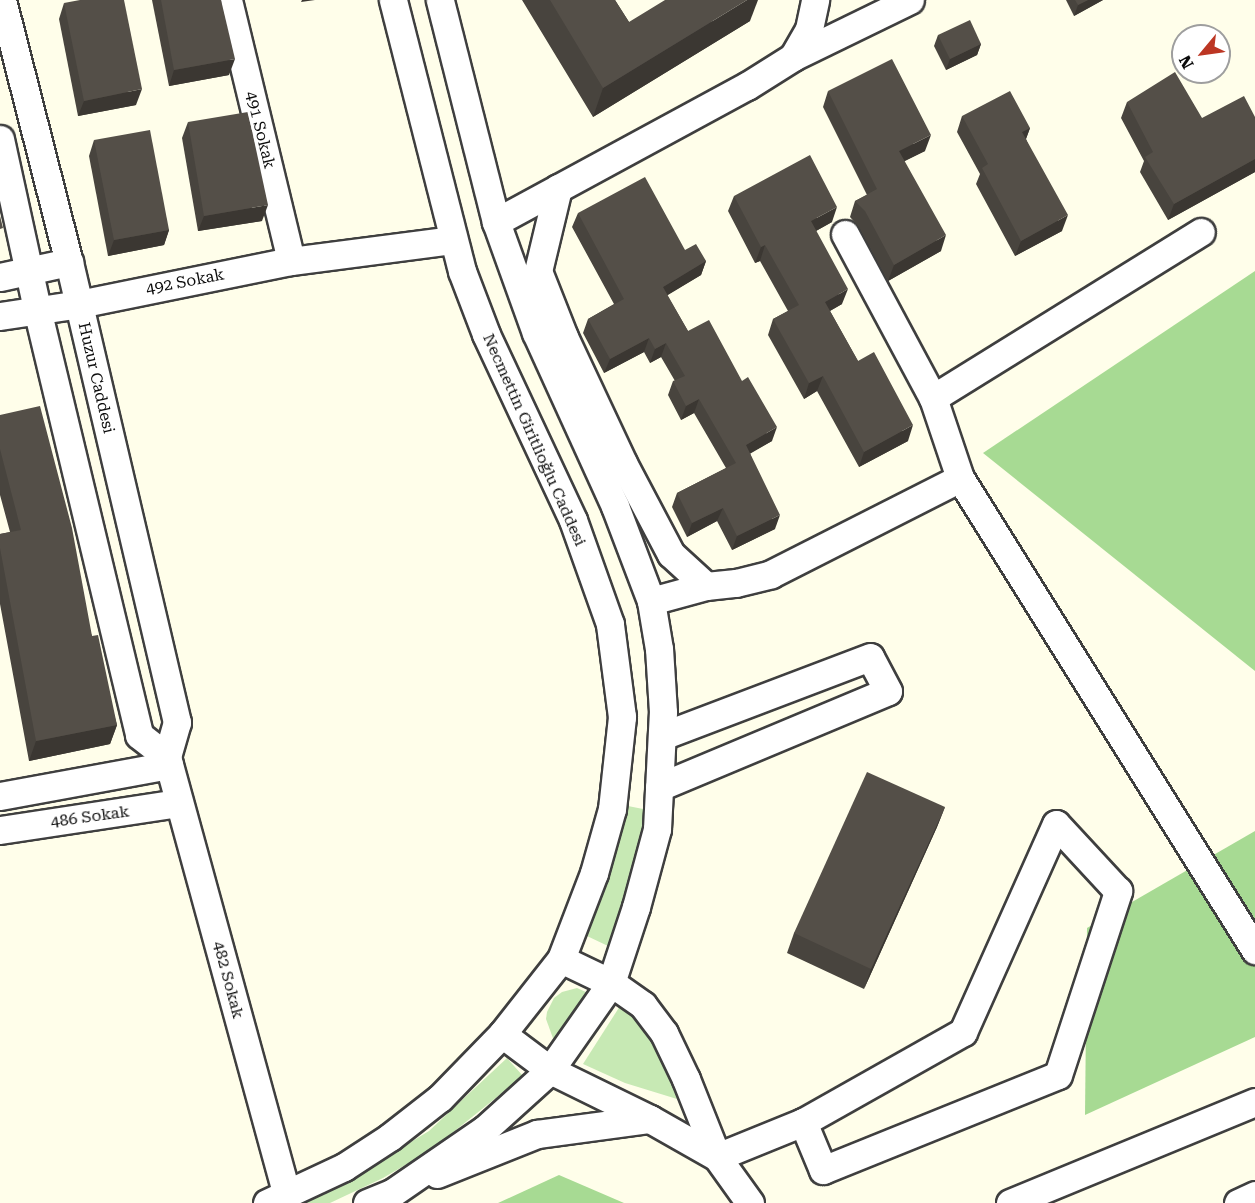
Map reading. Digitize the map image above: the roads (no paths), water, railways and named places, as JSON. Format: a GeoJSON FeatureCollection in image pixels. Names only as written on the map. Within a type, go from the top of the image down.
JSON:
{"type":"FeatureCollection","features":[{"type":"Feature","properties":{"kind":"street","name":"491 Sokak"},"geometry":{"type":"LineString","coordinates":[[228,0],[291,261]]}},
{"type":"Feature","properties":{"kind":"street","name":"Necmettin Giritlioğlu Caddesi"},"geometry":{"type":"LineString","coordinates":[[277,1200],[344,1167],[390,1137],[440,1098],[502,1034],[561,959],[594,873],[612,809],[622,717],[610,624],[573,520],[486,334],[452,240],[393,0]]}},
{"type":"Feature","properties":{"kind":"street"},"geometry":{"type":"LineString","coordinates":[[392,1193],[485,1129],[550,1070],[611,983],[636,907],[657,829],[662,736],[659,649],[651,601],[615,506],[536,333],[496,222],[440,0]]}},
{"type":"Feature","properties":{"kind":"street"},"geometry":{"type":"LineString","coordinates":[[793,57],[809,29],[815,0]]}},
{"type":"Feature","properties":{"kind":"street"},"geometry":{"type":"LineString","coordinates":[[496,222],[747,86],[793,57],[910,0]]}},
{"type":"Feature","properties":{"kind":"street","name":"Huzur Caddesi"},"geometry":{"type":"LineString","coordinates":[[6,2],[177,722],[168,761]]}},
{"type":"Feature","properties":{"kind":"street"},"geometry":{"type":"LineString","coordinates":[[0,139],[37,309],[50,406],[139,735],[168,761]]}},
{"type":"Feature","properties":{"kind":"street"},"geometry":{"type":"LineString","coordinates":[[558,188],[538,271],[564,337],[623,463],[665,544],[671,554],[706,586]]}},
{"type":"Feature","properties":{"kind":"street"},"geometry":{"type":"LineString","coordinates":[[933,398],[1201,232]]}},
{"type":"Feature","properties":{"kind":"street"},"geometry":{"type":"LineString","coordinates":[[846,234],[933,398],[960,478],[1255,950]]}},
{"type":"Feature","properties":{"kind":"street","name":"492 Sokak"},"geometry":{"type":"LineString","coordinates":[[0,316],[79,304],[291,261],[452,240]]}},
{"type":"Feature","properties":{"kind":"street"},"geometry":{"type":"LineString","coordinates":[[0,277],[69,262]]}},
{"type":"Feature","properties":{"kind":"street"},"geometry":{"type":"LineString","coordinates":[[651,601],[706,586],[736,583],[771,574],[960,478]]}},
{"type":"Feature","properties":{"kind":"street"},"geometry":{"type":"LineString","coordinates":[[659,787],[888,691],[870,657],[662,736]]}},
{"type":"Feature","properties":{"kind":"street"},"geometry":{"type":"LineString","coordinates":[[0,796],[168,761]]}},
{"type":"Feature","properties":{"kind":"street","name":"482 Sokak"},"geometry":{"type":"LineString","coordinates":[[168,761],[277,1200]]}},
{"type":"Feature","properties":{"kind":"street","name":"486 Sokak"},"geometry":{"type":"LineString","coordinates":[[0,830],[179,803]]}},
{"type":"Feature","properties":{"kind":"street"},"geometry":{"type":"LineString","coordinates":[[717,1157],[803,1122],[963,1032],[1056,824],[1118,891],[1058,1075],[823,1170],[803,1122]]}},
{"type":"Feature","properties":{"kind":"street"},"geometry":{"type":"LineString","coordinates":[[561,959],[611,983],[643,1005],[664,1033],[686,1079],[717,1157],[750,1203]]}},
{"type":"Feature","properties":{"kind":"street"},"geometry":{"type":"LineString","coordinates":[[502,1034],[550,1070],[650,1119],[717,1157]]}},
{"type":"Feature","properties":{"kind":"street"},"geometry":{"type":"LineString","coordinates":[[1010,1203],[1252,1109]]}},
{"type":"Feature","properties":{"kind":"street"},"geometry":{"type":"LineString","coordinates":[[367,1203],[537,1134],[650,1119]]}},
{"type":"Feature","properties":{"kind":"street"},"geometry":{"type":"LineString","coordinates":[[1238,1203],[1255,1195]]}}]}
